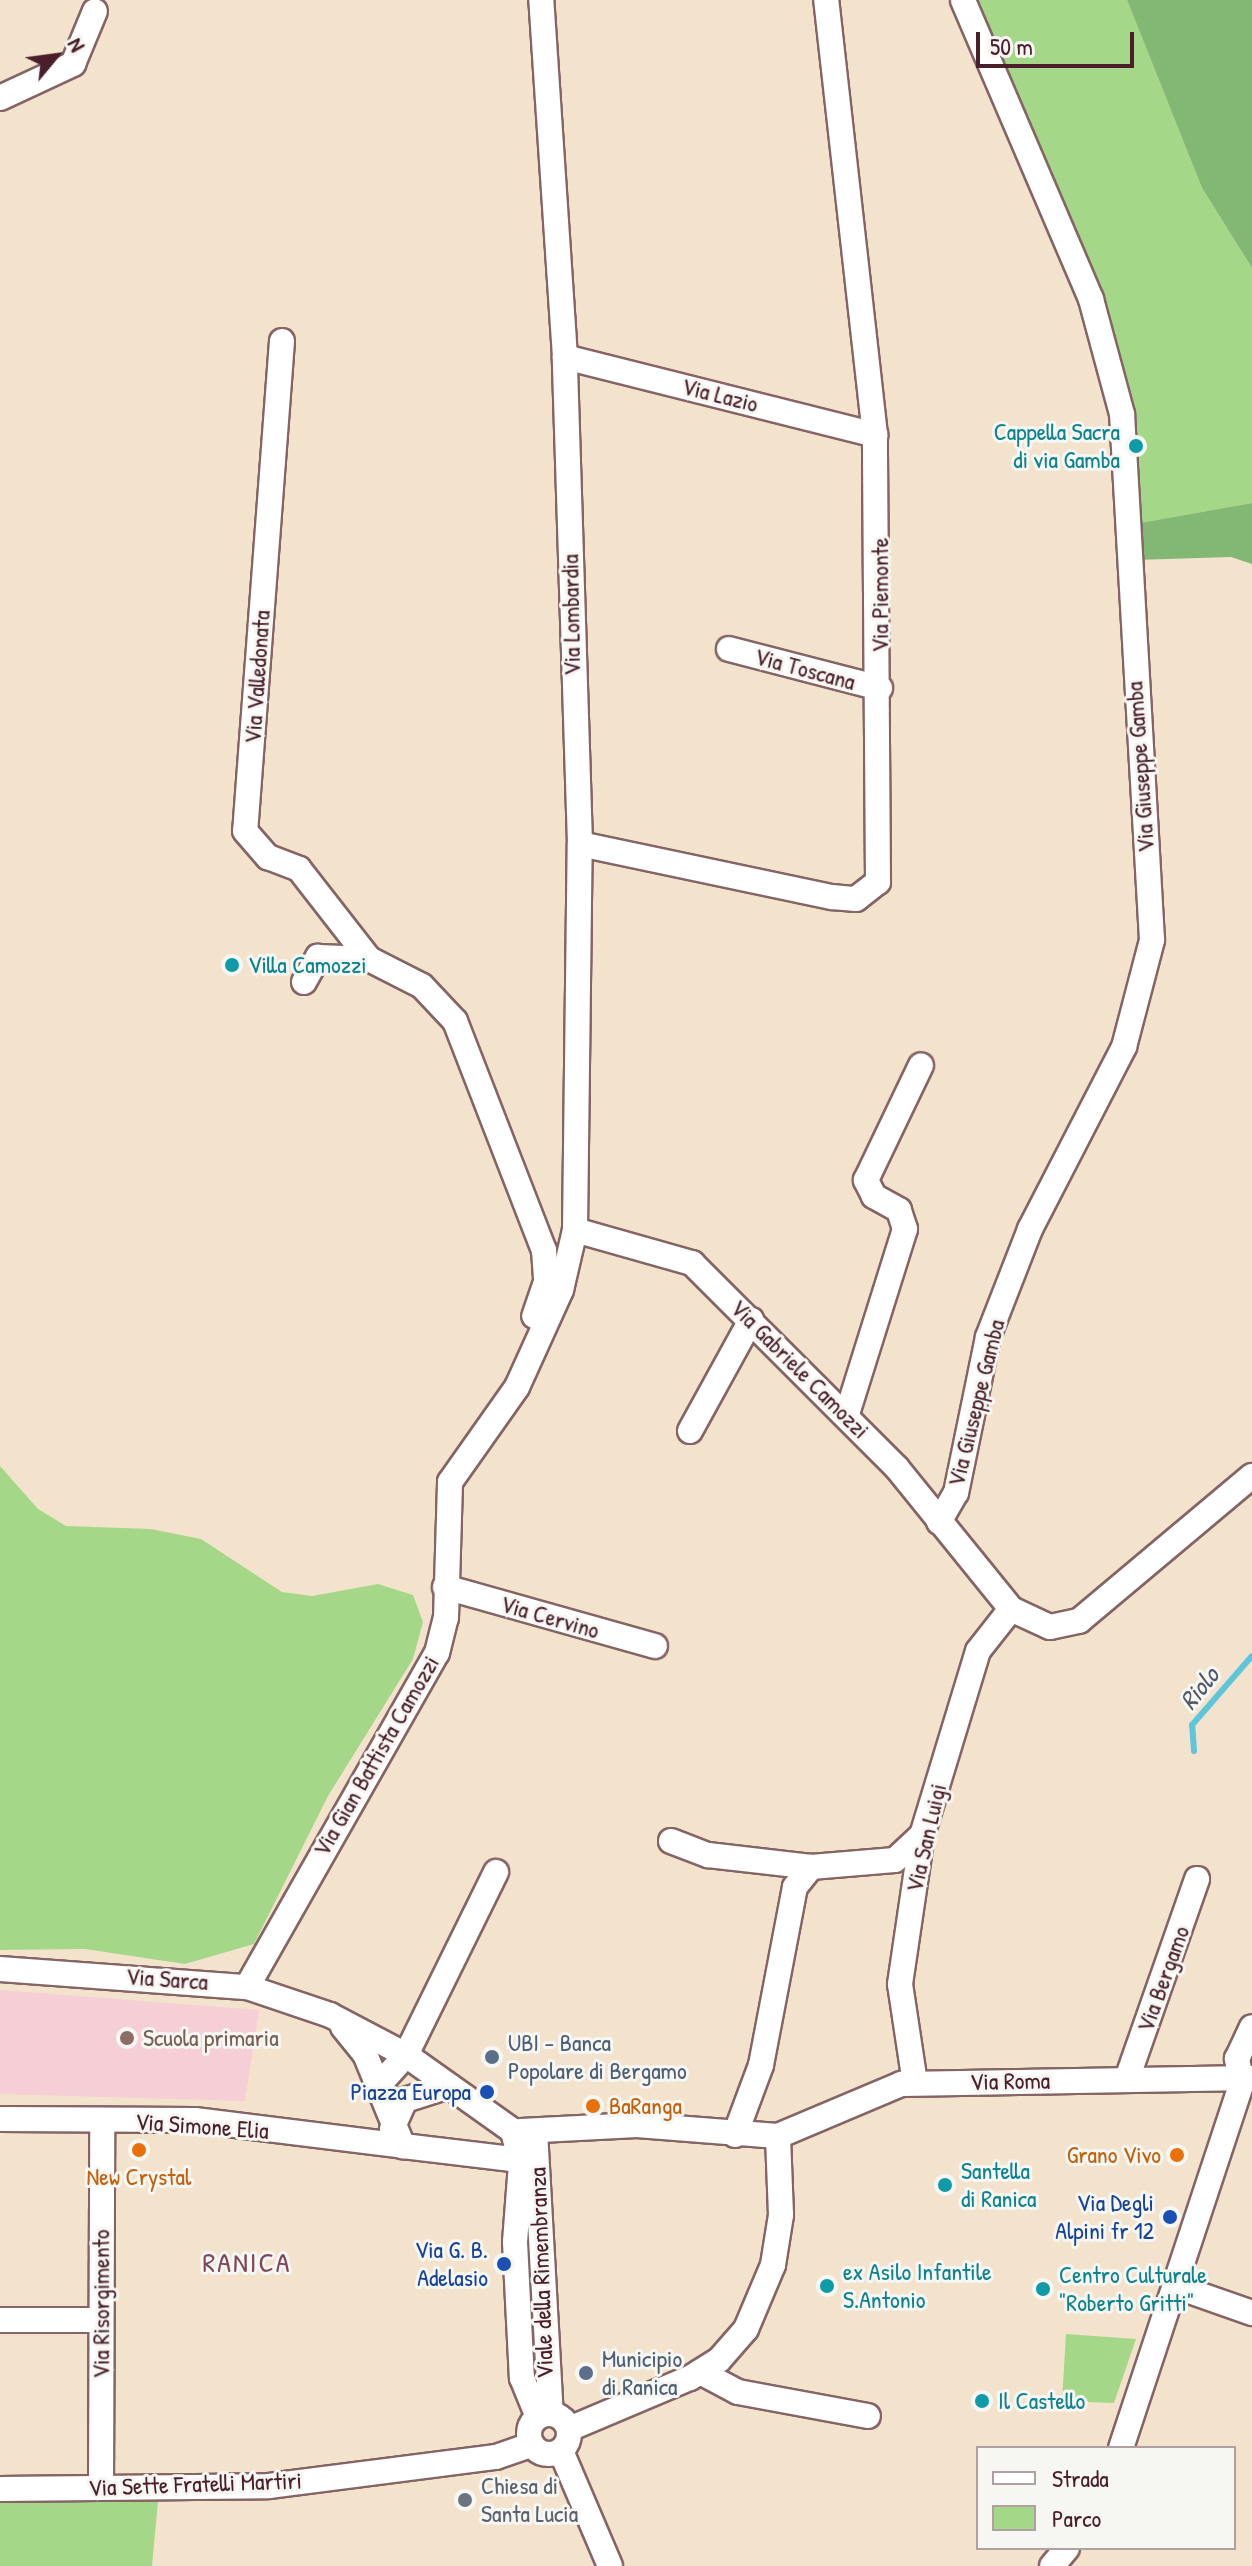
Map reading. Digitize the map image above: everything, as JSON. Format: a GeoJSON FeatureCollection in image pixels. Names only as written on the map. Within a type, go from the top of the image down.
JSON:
{"type":"FeatureCollection","features":[{"type":"Feature","properties":{"kind":"street","name":"Via Lombardia"},"geometry":{"type":"LineString","coordinates":[[541,0],[565,357],[580,844],[575,1230]]}},
{"type":"Feature","properties":{"kind":"street","name":"Via Piemonte"},"geometry":{"type":"LineString","coordinates":[[580,844],[832,897],[870,894],[878,882],[880,688],[875,435],[826,0]]}},
{"type":"Feature","properties":{"kind":"street","name":"Via Giuseppe Gamba"},"geometry":{"type":"LineString","coordinates":[[939,1522],[956,1493],[988,1337],[1030,1229],[1124,1047],[1152,940],[1122,414],[1091,299],[963,0]]}},
{"type":"Feature","properties":{"kind":"street"},"geometry":{"type":"LineString","coordinates":[[0,98],[73,64],[95,11]]}},
{"type":"Feature","properties":{"kind":"street","name":"Via Valledonata"},"geometry":{"type":"LineString","coordinates":[[282,341],[245,831],[268,857],[299,869],[369,959]]}},
{"type":"Feature","properties":{"kind":"street","name":"Via Lazio"},"geometry":{"type":"LineString","coordinates":[[565,357],[875,435]]}},
{"type":"Feature","properties":{"kind":"street","name":"Via Toscana"},"geometry":{"type":"LineString","coordinates":[[729,649],[880,688]]}},
{"type":"Feature","properties":{"kind":"street"},"geometry":{"type":"LineString","coordinates":[[304,982],[318,957],[369,959],[422,986],[455,1021],[544,1250],[546,1282],[514,1362],[517,1387]]}},
{"type":"Feature","properties":{"kind":"street"},"geometry":{"type":"LineString","coordinates":[[847,1414],[905,1229],[899,1210],[874,1196],[866,1180],[921,1065]]}},
{"type":"Feature","properties":{"kind":"street","name":"Via Gabriele Camozzi"},"geometry":{"type":"LineString","coordinates":[[575,1230],[674,1252],[751,1320],[847,1414],[1011,1609]]}},
{"type":"Feature","properties":{"kind":"street","name":"Via Gian Battista Camozzi"},"geometry":{"type":"LineString","coordinates":[[247,1987],[437,1653],[445,1587],[450,1482],[517,1387],[561,1290],[575,1230]]}},
{"type":"Feature","properties":{"kind":"street"},"geometry":{"type":"LineString","coordinates":[[690,1431],[751,1320]]}},
{"type":"Feature","properties":{"kind":"street"},"geometry":{"type":"LineString","coordinates":[[1011,1609],[1050,1627],[1079,1621],[1252,1476]]}},
{"type":"Feature","properties":{"kind":"street","name":"Via Cervino"},"geometry":{"type":"LineString","coordinates":[[445,1587],[655,1646]]}},
{"type":"Feature","properties":{"kind":"street","name":"Via San Luigi"},"geometry":{"type":"LineString","coordinates":[[915,2083],[900,1984],[922,1835],[978,1651],[1011,1609]]}},
{"type":"Feature","properties":{"kind":"street"},"geometry":{"type":"LineString","coordinates":[[671,1841],[708,1855],[811,1867],[895,1860],[922,1835]]}},
{"type":"Feature","properties":{"kind":"street"},"geometry":{"type":"LineString","coordinates":[[895,1860],[914,1885]]}},
{"type":"Feature","properties":{"kind":"street"},"geometry":{"type":"LineString","coordinates":[[735,2135],[761,2065],[795,1887],[811,1867]]}},
{"type":"Feature","properties":{"kind":"street"},"geometry":{"type":"LineString","coordinates":[[379,2085],[406,2055],[496,1872]]}},
{"type":"Feature","properties":{"kind":"street","name":"Via Bergamo"},"geometry":{"type":"LineString","coordinates":[[1127,2079],[1197,1879]]}},
{"type":"Feature","properties":{"kind":"street","name":"Via Sarca"},"geometry":{"type":"LineString","coordinates":[[0,1969],[247,1987],[330,2015]]}},
{"type":"Feature","properties":{"kind":"street"},"geometry":{"type":"LineString","coordinates":[[330,2015],[406,2055],[449,2086],[524,2131],[637,2125],[778,2136],[781,2215],[773,2265],[746,2329],[700,2372],[555,2428]]}},
{"type":"Feature","properties":{"kind":"street"},"geometry":{"type":"LineString","coordinates":[[330,2015],[365,2054],[397,2138]]}},
{"type":"Feature","properties":{"kind":"street"},"geometry":{"type":"LineString","coordinates":[[1122,2446],[1247,2080],[1237,2059],[1252,2027]]}},
{"type":"Feature","properties":{"kind":"street","name":"Via Roma"},"geometry":{"type":"LineString","coordinates":[[778,2136],[807,2118],[915,2083],[1247,2080]]}},
{"type":"Feature","properties":{"kind":"street"},"geometry":{"type":"LineString","coordinates":[[397,2138],[405,2100],[449,2086]]}},
{"type":"Feature","properties":{"kind":"street","name":"Via Simone Elia"},"geometry":{"type":"LineString","coordinates":[[0,2119],[195,2120],[397,2138]]}},
{"type":"Feature","properties":{"kind":"street","name":"Via Risorgimento"},"geometry":{"type":"LineString","coordinates":[[101,2487],[102,2121]]}},
{"type":"Feature","properties":{"kind":"street"},"geometry":{"type":"LineString","coordinates":[[524,2131],[515,2242],[522,2378],[555,2428],[610,2566]]}},
{"type":"Feature","properties":{"kind":"street","name":"Viale della Rimembranza"},"geometry":{"type":"LineString","coordinates":[[524,2131],[555,2428]]}},
{"type":"Feature","properties":{"kind":"street"},"geometry":{"type":"LineString","coordinates":[[397,2138],[520,2160]]}},
{"type":"Feature","properties":{"kind":"street"},"geometry":{"type":"LineString","coordinates":[[1175,2286],[1252,2313]]}},
{"type":"Feature","properties":{"kind":"street"},"geometry":{"type":"LineString","coordinates":[[0,2320],[100,2320]]}},
{"type":"Feature","properties":{"kind":"street"},"geometry":{"type":"LineString","coordinates":[[700,2372],[738,2392],[868,2416]]}},
{"type":"Feature","properties":{"kind":"street","name":"Via Sette Fratelli Martiri"},"geometry":{"type":"LineString","coordinates":[[0,2489],[269,2486],[496,2457],[531,2445],[529,2430],[555,2428]]}},
{"type":"Feature","properties":{"kind":"street"},"geometry":{"type":"LineString","coordinates":[[1052,2566],[1065,2550]]}},
{"type":"Feature","properties":{"kind":"shaded area","name":"Scuola primaria"},"geometry":{"type":"Polygon","coordinates":[[[0,1990],[259,2010],[245,2101],[0,2094],[0,1990]]]}},
{"type":"Feature","properties":{"kind":"green space"},"geometry":{"type":"Polygon","coordinates":[[[975,0],[1127,0],[1202,188],[1252,268],[1252,503],[1140,523],[1079,243],[975,0]]]}},
{"type":"Feature","properties":{"kind":"green space"},"geometry":{"type":"Polygon","coordinates":[[[1127,0],[1252,0],[1252,268],[1202,188],[1127,0]]]}},
{"type":"Feature","properties":{"kind":"green space"},"geometry":{"type":"Polygon","coordinates":[[[1252,503],[1252,564],[1231,557],[1135,560],[1140,523],[1252,503]]]}},
{"type":"Feature","properties":{"kind":"green space"},"geometry":{"type":"Polygon","coordinates":[[[0,1466],[38,1509],[66,1526],[151,1529],[201,1539],[282,1592],[312,1596],[378,1584],[413,1595],[423,1622],[413,1659],[328,1796],[254,1944],[185,1964],[85,1949],[0,1950],[0,1466]]]}},
{"type":"Feature","properties":{"kind":"green space"},"geometry":{"type":"Polygon","coordinates":[[[1066,2334],[1136,2339],[1114,2403],[1062,2401],[1066,2334]]]}},
{"type":"Feature","properties":{"kind":"green space"},"geometry":{"type":"Polygon","coordinates":[[[0,2500],[158,2501],[152,2566],[0,2566],[0,2500]]]}},
{"type":"Feature","properties":{"kind":"waterway","name":"Riolo"},"geometry":{"type":"LineString","coordinates":[[1194,1751],[1192,1725],[1252,1656]]}},
{"type":"Feature","properties":{"kind":"place","name":"Cappella Sacra di via Gamba"},"geometry":{"type":"Point","coordinates":[1136,446]}},
{"type":"Feature","properties":{"kind":"place","name":"Villa Camozzi"},"geometry":{"type":"Point","coordinates":[232,965]}},
{"type":"Feature","properties":{"kind":"place","name":"Scuola primaria"},"geometry":{"type":"Point","coordinates":[127,2038]}},
{"type":"Feature","properties":{"kind":"place","name":"UBI - Banca Popolare di Bergamo"},"geometry":{"type":"Point","coordinates":[492,2057]}},
{"type":"Feature","properties":{"kind":"place","name":"Piazza Europa"},"geometry":{"type":"Point","coordinates":[487,2092]}},
{"type":"Feature","properties":{"kind":"place","name":"BaRanga"},"geometry":{"type":"Point","coordinates":[593,2106]}},
{"type":"Feature","properties":{"kind":"place","name":"New Crystal"},"geometry":{"type":"Point","coordinates":[139,2150]}},
{"type":"Feature","properties":{"kind":"place","name":"Grano Vivo"},"geometry":{"type":"Point","coordinates":[1177,2155]}},
{"type":"Feature","properties":{"kind":"place","name":"Santella di Ranica"},"geometry":{"type":"Point","coordinates":[945,2185]}},
{"type":"Feature","properties":{"kind":"place","name":"Via Degli Alpini fr 12"},"geometry":{"type":"Point","coordinates":[1170,2217]}},
{"type":"Feature","properties":{"kind":"place","name":"Via G. B. Adelasio"},"geometry":{"type":"Point","coordinates":[504,2264]}},
{"type":"Feature","properties":{"kind":"place","name":"ex Asilo Infantile S.Antonio"},"geometry":{"type":"Point","coordinates":[827,2286]}},
{"type":"Feature","properties":{"kind":"place","name":"Centro Culturale \"Roberto Gritti\""},"geometry":{"type":"Point","coordinates":[1043,2289]}},
{"type":"Feature","properties":{"kind":"place","name":"Municipio di Ranica"},"geometry":{"type":"Point","coordinates":[586,2373]}},
{"type":"Feature","properties":{"kind":"place","name":"Il Castello"},"geometry":{"type":"Point","coordinates":[982,2401]}},
{"type":"Feature","properties":{"kind":"place","name":"Chiesa di Santa Lucia"},"geometry":{"type":"Point","coordinates":[465,2500]}},
{"type":"Feature","properties":{"kind":"district","name":"RANICA"},"geometry":{"type":"Point","coordinates":[247,2262]}}]}
